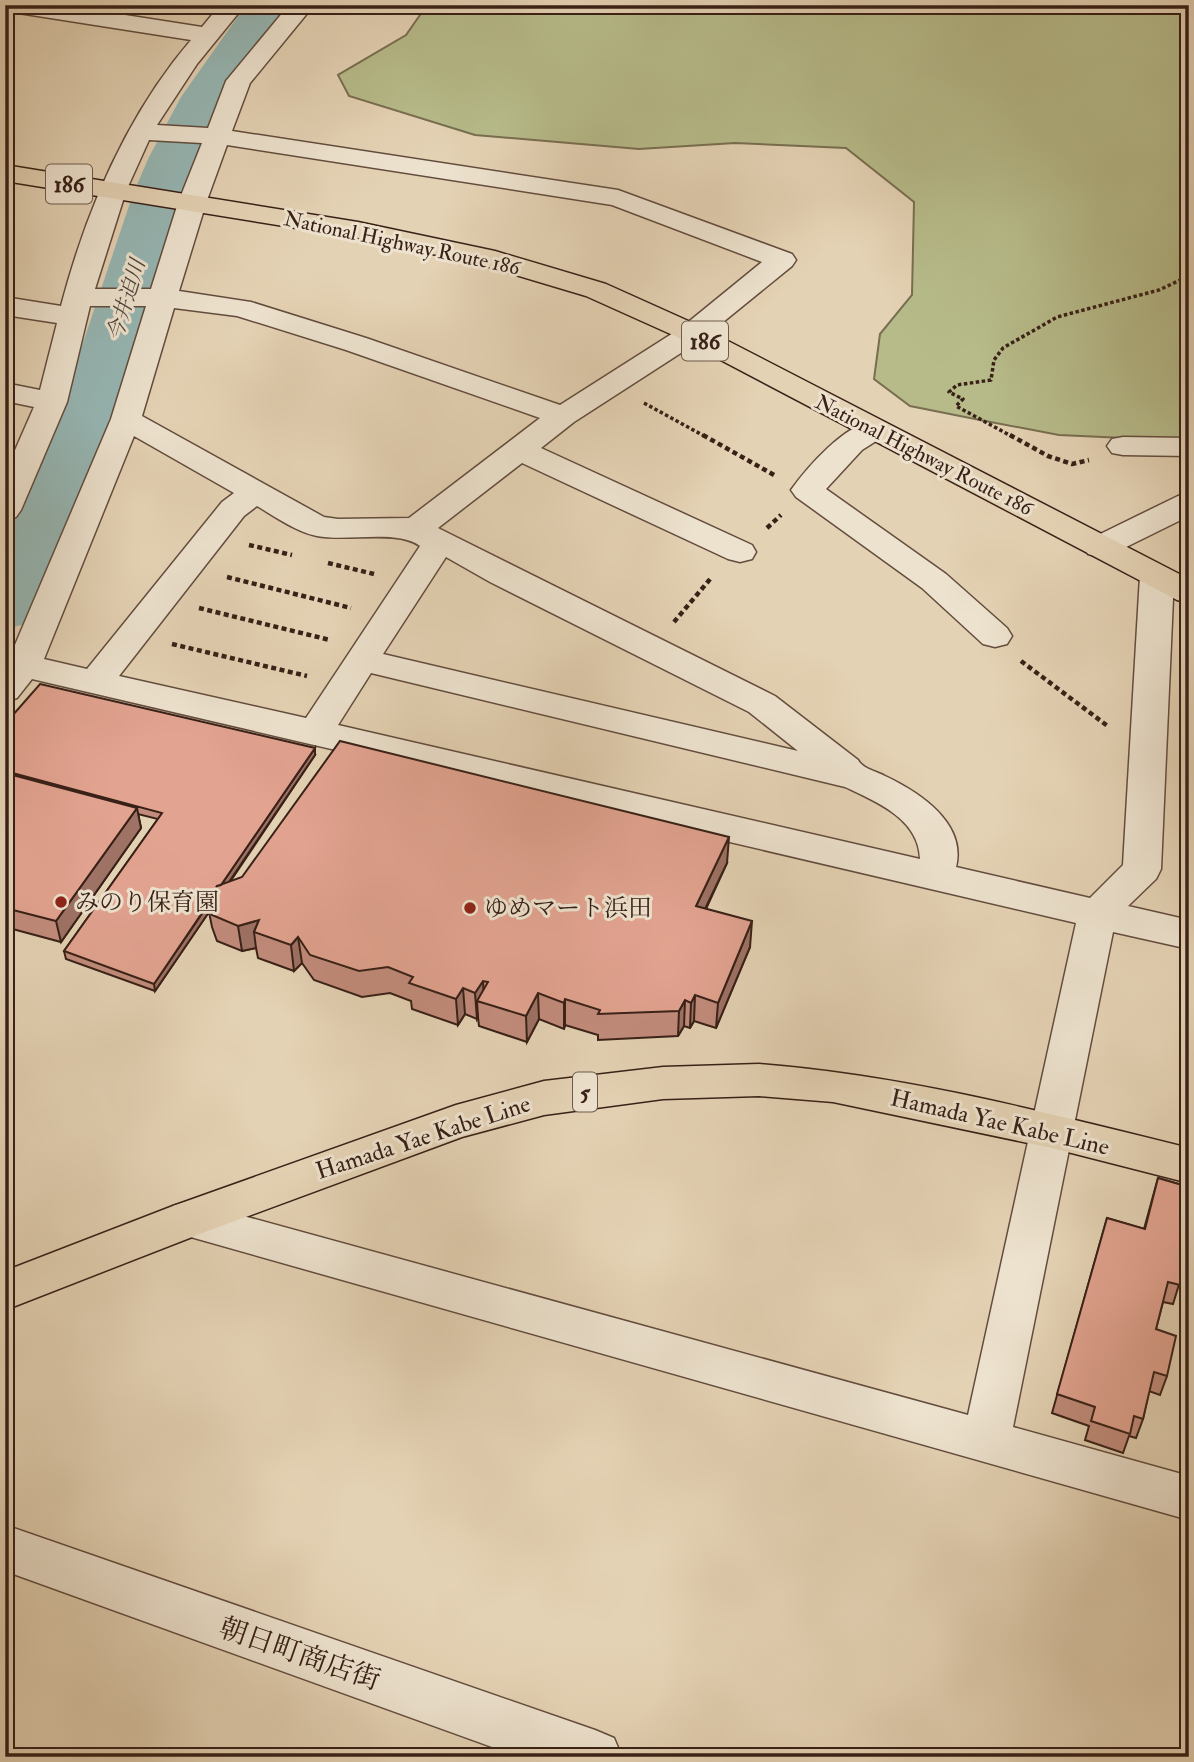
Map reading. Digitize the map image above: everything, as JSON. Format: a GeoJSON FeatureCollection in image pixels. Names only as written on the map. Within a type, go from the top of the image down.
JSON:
{"type":"FeatureCollection","features":[{"type":"Feature","properties":{"kind":"main road","name":"National Highway Route 186"},"geometry":{"type":"LineString","coordinates":[[5,173],[358,230],[485,257],[596,290],[691,334],[1189,593]]}},
{"type":"Feature","properties":{"kind":"main road","name":"Hamada Yae Kabe Line"},"geometry":{"type":"LineString","coordinates":[[5,1291],[189,1219],[481,1114],[544,1098],[663,1083],[759,1080],[833,1086],[1052,1131],[1189,1166]]}},
{"type":"Feature","properties":{"kind":"street"},"geometry":{"type":"LineString","coordinates":[[5,510],[52,402],[81,304],[123,192],[149,132],[187,60],[233,5]]}},
{"type":"Feature","properties":{"kind":"street"},"geometry":{"type":"LineString","coordinates":[[302,5],[238,81],[212,135],[187,202],[157,298],[126,419],[10,670],[96,681],[1189,935]]}},
{"type":"Feature","properties":{"kind":"street"},"geometry":{"type":"LineString","coordinates":[[9,6],[209,34]]}},
{"type":"Feature","properties":{"kind":"street"},"geometry":{"type":"LineString","coordinates":[[149,132],[212,135],[618,198],[782,260],[691,334],[563,416],[520,450],[427,536],[389,618],[315,732]]}},
{"type":"Feature","properties":{"kind":"street"},"geometry":{"type":"LineString","coordinates":[[5,306],[157,298],[242,308],[563,416]]}},
{"type":"Feature","properties":{"kind":"street"},"geometry":{"type":"LineString","coordinates":[[5,392],[52,402]]}},
{"type":"Feature","properties":{"kind":"street"},"geometry":{"type":"LineString","coordinates":[[126,419],[316,526],[427,536],[448,544],[502,575],[762,704],[855,777],[913,807],[930,825],[937,845],[940,865],[935,876]]}},
{"type":"Feature","properties":{"kind":"street"},"geometry":{"type":"LineString","coordinates":[[873,429],[851,443],[807,490],[934,581],[995,636]]}},
{"type":"Feature","properties":{"kind":"street"},"geometry":{"type":"LineString","coordinates":[[1123,446],[1189,447]]}},
{"type":"Feature","properties":{"kind":"street"},"geometry":{"type":"LineString","coordinates":[[520,450],[740,552]]}},
{"type":"Feature","properties":{"kind":"street"},"geometry":{"type":"LineString","coordinates":[[96,681],[233,509],[256,492]]}},
{"type":"Feature","properties":{"kind":"street"},"geometry":{"type":"LineString","coordinates":[[1100,547],[1189,503]]}},
{"type":"Feature","properties":{"kind":"street"},"geometry":{"type":"LineString","coordinates":[[986,1441],[1097,914],[1142,869],[1157,576]]}},
{"type":"Feature","properties":{"kind":"street"},"geometry":{"type":"LineString","coordinates":[[358,665],[855,777]]}},
{"type":"Feature","properties":{"kind":"street"},"geometry":{"type":"LineString","coordinates":[[189,1219],[1189,1498]]}},
{"type":"Feature","properties":{"kind":"street","name":"朝日町商店街"},"geometry":{"type":"LineString","coordinates":[[5,1548],[595,1757]]}},
{"type":"Feature","properties":{"kind":"path"},"geometry":{"type":"LineString","coordinates":[[1123,446],[1072,464],[1048,456],[956,405],[963,399],[949,392],[957,385],[991,380],[990,371],[1007,343],[1033,332],[1058,316],[1171,286],[1189,276]]}},
{"type":"Feature","properties":{"kind":"path"},"geometry":{"type":"LineString","coordinates":[[613,385],[798,489],[807,490]]}},
{"type":"Feature","properties":{"kind":"path"},"geometry":{"type":"LineString","coordinates":[[187,567],[389,618]]}},
{"type":"Feature","properties":{"kind":"path"},"geometry":{"type":"LineString","coordinates":[[162,599],[358,665]]}},
{"type":"Feature","properties":{"kind":"path"},"geometry":{"type":"LineString","coordinates":[[134,634],[358,665]]}},
{"type":"Feature","properties":{"kind":"path"},"geometry":{"type":"LineString","coordinates":[[995,636],[1028,667],[1135,745],[1148,749]]}},
{"type":"Feature","properties":{"kind":"green space"},"geometry":{"type":"Polygon","coordinates":[[[427,5],[1189,5],[1189,441],[1059,435],[980,420],[910,406],[874,379],[880,334],[912,295],[914,202],[846,148],[735,143],[639,149],[475,135],[349,96],[338,75],[406,35],[427,5]]]}},
{"type":"Feature","properties":{"kind":"building"},"geometry":{"type":"Polygon","coordinates":[[[40,684],[315,748],[221,885],[217,886],[207,901],[208,904],[154,984],[64,951],[162,813],[5,771],[5,724],[40,684]]]}},
{"type":"Feature","properties":{"kind":"building","name":"ゆめマート浜田"},"geometry":{"type":"Polygon","coordinates":[[[340,741],[729,837],[696,906],[752,921],[718,1003],[695,995],[691,1003],[685,1000],[679,1011],[598,1014],[600,1010],[565,999],[564,1003],[538,993],[526,1016],[477,1001],[488,982],[483,981],[475,993],[463,988],[456,999],[409,983],[413,977],[388,967],[359,971],[310,955],[298,937],[291,945],[254,932],[259,920],[238,926],[212,915],[207,901],[217,886],[242,877],[340,741]]]}},
{"type":"Feature","properties":{"kind":"building"},"geometry":{"type":"Polygon","coordinates":[[[5,773],[137,808],[56,921],[5,908],[5,773]]]}},
{"type":"Feature","properties":{"kind":"building"},"geometry":{"type":"Polygon","coordinates":[[[1158,1178],[1189,1187],[1189,1249],[1180,1285],[1168,1282],[1156,1329],[1176,1336],[1167,1376],[1154,1372],[1143,1419],[1134,1416],[1130,1434],[1091,1421],[1095,1407],[1057,1394],[1107,1218],[1145,1229],[1158,1178]]]}},
{"type":"Feature","properties":{"kind":"waterway","name":"今井迫川"},"geometry":{"type":"LineString","coordinates":[[5,607],[43,535],[74,461],[168,175],[196,117],[219,78],[272,5]]}},
{"type":"Feature","properties":{"kind":"place","name":"みのり保育園"},"geometry":{"type":"Point","coordinates":[61,902]}},
{"type":"Feature","properties":{"kind":"place","name":"ゆめマート浜田"},"geometry":{"type":"Point","coordinates":[470,908]}}]}
